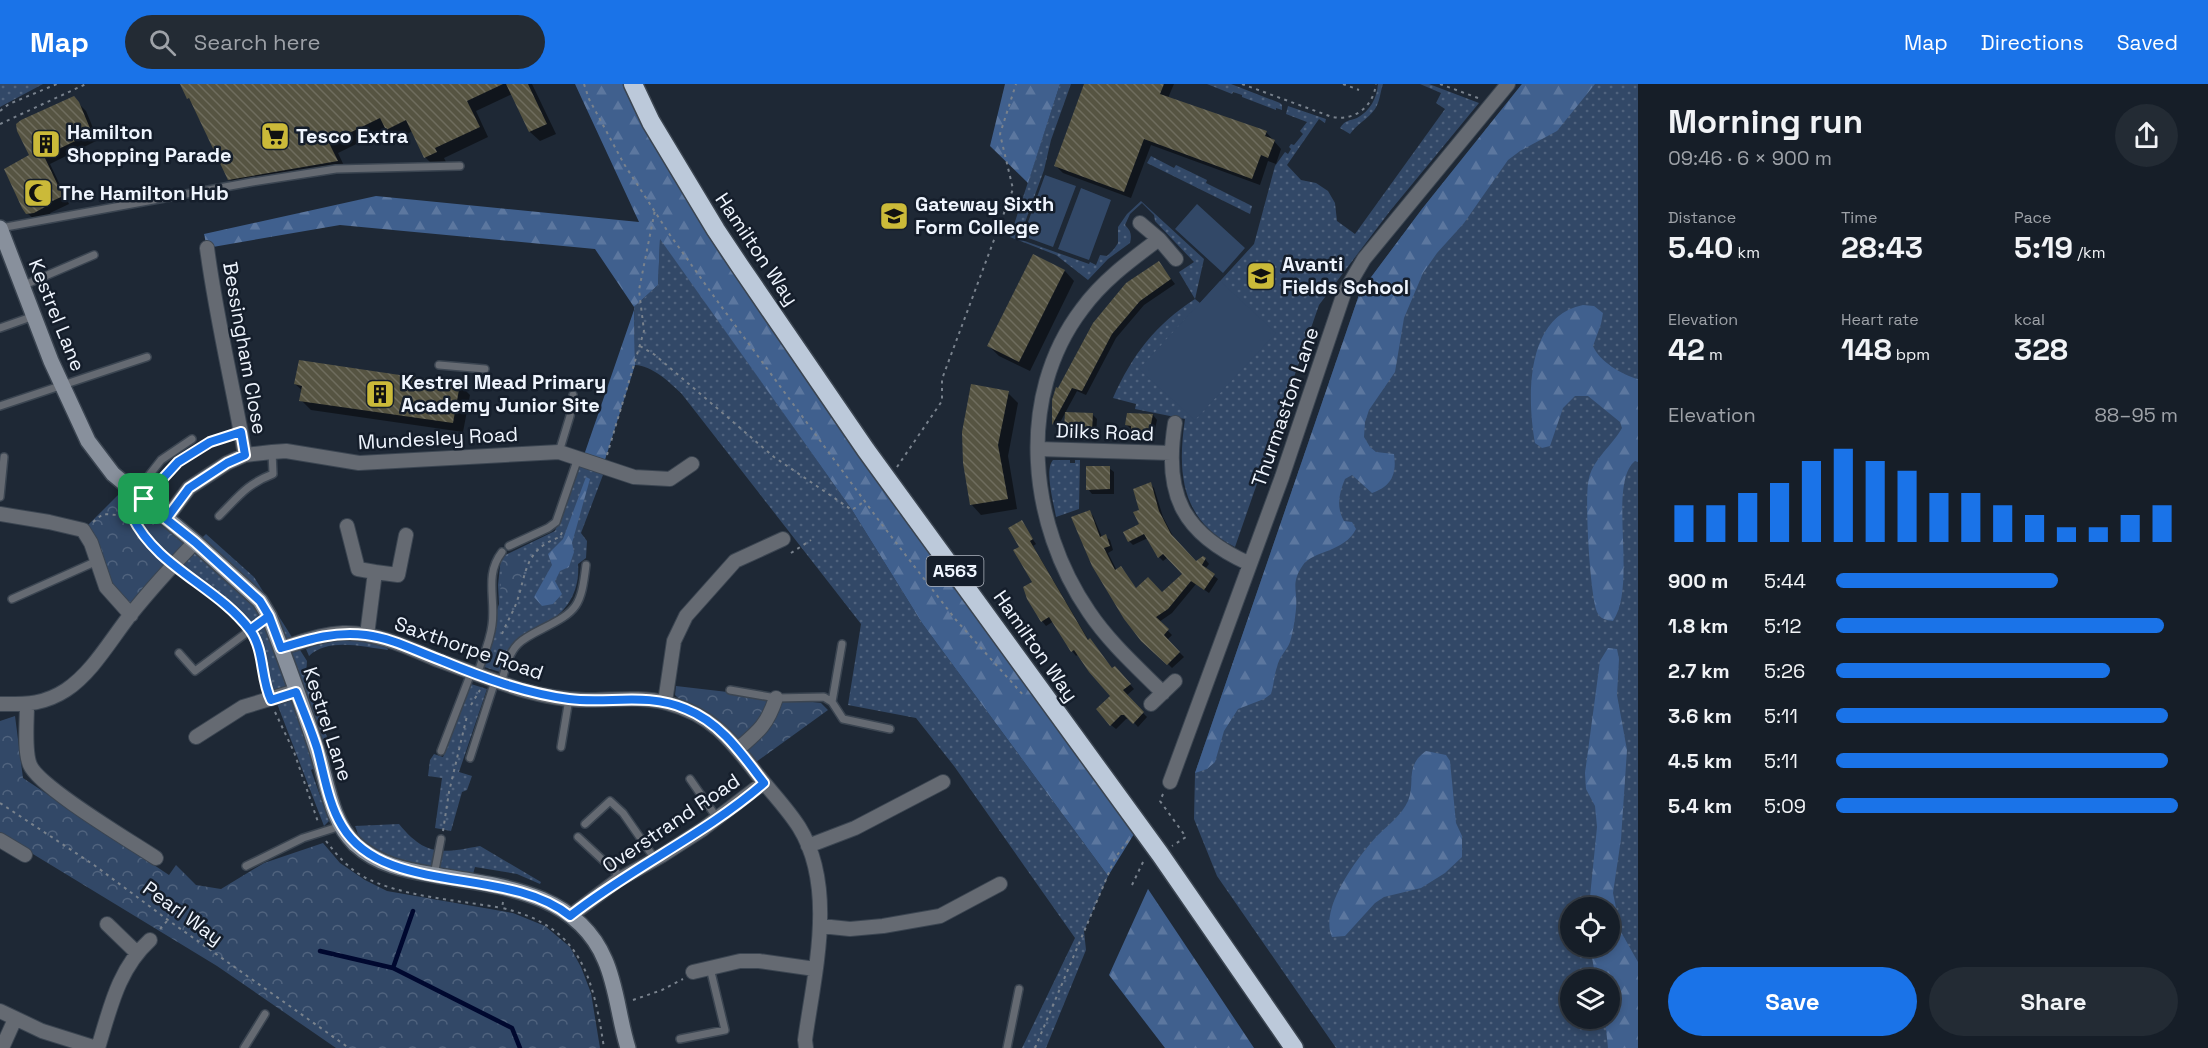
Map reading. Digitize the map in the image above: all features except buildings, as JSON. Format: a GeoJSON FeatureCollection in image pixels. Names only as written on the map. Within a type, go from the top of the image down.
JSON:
{"type":"FeatureCollection","features":[{"type":"Feature","properties":{"kind":"highway","name":"Hamilton Way"},"geometry":{"type":"LineString","coordinates":[[633,84],[651,122],[716,230],[888,479],[1156,849],[1294,1048]]}},
{"type":"Feature","properties":{"kind":"street","name":"Thurmaston Lane"},"geometry":{"type":"LineString","coordinates":[[1170,782],[1282,477],[1344,293],[1364,259],[1508,84]]}},
{"type":"Feature","properties":{"kind":"street"},"geometry":{"type":"LineString","coordinates":[[1140,223],[1160,239],[1176,259]]}},
{"type":"Feature","properties":{"kind":"street","name":"Kestrel Lane"},"geometry":{"type":"LineString","coordinates":[[0,228],[34,316],[88,441],[112,474],[195,542],[260,601],[269,616],[316,745],[332,804],[341,826],[354,843],[372,858],[395,867],[506,888],[541,897],[558,906],[582,926],[605,960],[628,1048]]}},
{"type":"Feature","properties":{"kind":"street"},"geometry":{"type":"LineString","coordinates":[[1160,239],[1102,285],[1071,324],[1054,358],[1045,384],[1040,407],[1038,448],[1045,516],[1055,547],[1073,587],[1110,639],[1163,693]]}},
{"type":"Feature","properties":{"kind":"street","name":"Bessingham Close"},"geometry":{"type":"LineString","coordinates":[[207,248],[245,455]]}},
{"type":"Feature","properties":{"kind":"street"},"geometry":{"type":"LineString","coordinates":[[1175,423],[1171,453],[1175,490],[1190,521],[1209,542],[1250,564]]}},
{"type":"Feature","properties":{"kind":"street","name":"Dilks Road"},"geometry":{"type":"LineString","coordinates":[[1038,448],[1171,453]]}},
{"type":"Feature","properties":{"kind":"street","name":"Mundesley Road"},"geometry":{"type":"LineString","coordinates":[[166,519],[189,488],[227,463],[245,455],[272,452],[286,451],[359,464],[559,452],[634,477],[670,479],[692,464]]}},
{"type":"Feature","properties":{"kind":"street"},"geometry":{"type":"LineString","coordinates":[[0,514],[83,530],[106,587],[131,615]]}},
{"type":"Feature","properties":{"kind":"street"},"geometry":{"type":"LineString","coordinates":[[347,526],[358,569],[375,572],[398,575],[406,535]]}},
{"type":"Feature","properties":{"kind":"street"},"geometry":{"type":"LineString","coordinates":[[665,702],[674,641],[686,616],[735,561],[783,540]]}},
{"type":"Feature","properties":{"kind":"street"},"geometry":{"type":"LineString","coordinates":[[0,704],[27,705],[66,690],[87,670],[131,615],[195,542]]}},
{"type":"Feature","properties":{"kind":"street"},"geometry":{"type":"LineString","coordinates":[[367,635],[375,572]]}},
{"type":"Feature","properties":{"kind":"street","name":"Saxthorpe Road"},"geometry":{"type":"LineString","coordinates":[[281,648],[323,635],[343,633],[367,635],[393,642],[474,674],[521,689],[569,699],[649,699],[686,709],[714,725],[728,737],[800,828],[817,876],[821,926],[805,1040],[806,1048]]}},
{"type":"Feature","properties":{"kind":"street"},"geometry":{"type":"LineString","coordinates":[[1151,704],[1175,681]]}},
{"type":"Feature","properties":{"kind":"street"},"geometry":{"type":"LineString","coordinates":[[196,737],[243,707],[296,692]]}},
{"type":"Feature","properties":{"kind":"street"},"geometry":{"type":"LineString","coordinates":[[738,749],[759,732],[769,719],[776,698]]}},
{"type":"Feature","properties":{"kind":"street"},"geometry":{"type":"LineString","coordinates":[[27,705],[28,762],[34,774],[90,815],[156,858]]}},
{"type":"Feature","properties":{"kind":"street"},"geometry":{"type":"LineString","coordinates":[[808,846],[855,828],[943,782]]}},
{"type":"Feature","properties":{"kind":"street","name":"Overstrand Road"},"geometry":{"type":"LineString","coordinates":[[570,916],[622,878],[655,860],[717,818],[764,783]]}},
{"type":"Feature","properties":{"kind":"street"},"geometry":{"type":"LineString","coordinates":[[0,840],[25,855]]}},
{"type":"Feature","properties":{"kind":"street"},"geometry":{"type":"LineString","coordinates":[[821,926],[850,929],[884,926],[940,916],[1000,884]]}},
{"type":"Feature","properties":{"kind":"street"},"geometry":{"type":"LineString","coordinates":[[107,924],[136,953]]}},
{"type":"Feature","properties":{"kind":"street"},"geometry":{"type":"LineString","coordinates":[[0,1011],[42,1031],[97,1048],[118,982],[136,953],[150,940]]}},
{"type":"Feature","properties":{"kind":"street"},"geometry":{"type":"LineString","coordinates":[[693,972],[740,961],[759,961],[815,969]]}},
{"type":"Feature","properties":{"kind":"street"},"geometry":{"type":"LineString","coordinates":[[2,1048],[15,1019]]}},
{"type":"Feature","properties":{"kind":"lane"},"geometry":{"type":"LineString","coordinates":[[0,228],[336,169],[460,166]]}},
{"type":"Feature","properties":{"kind":"lane"},"geometry":{"type":"LineString","coordinates":[[22,286],[94,255]]}},
{"type":"Feature","properties":{"kind":"lane"},"geometry":{"type":"LineString","coordinates":[[0,328],[34,316]]}},
{"type":"Feature","properties":{"kind":"lane"},"geometry":{"type":"LineString","coordinates":[[0,406],[147,357]]}},
{"type":"Feature","properties":{"kind":"lane"},"geometry":{"type":"LineString","coordinates":[[439,365],[485,369]]}},
{"type":"Feature","properties":{"kind":"lane"},"geometry":{"type":"LineString","coordinates":[[559,452],[570,416],[573,395]]}},
{"type":"Feature","properties":{"kind":"lane"},"geometry":{"type":"LineString","coordinates":[[140,496],[161,460],[192,439]]}},
{"type":"Feature","properties":{"kind":"lane"},"geometry":{"type":"LineString","coordinates":[[219,516],[245,488],[273,474],[272,452]]}},
{"type":"Feature","properties":{"kind":"lane"},"geometry":{"type":"LineString","coordinates":[[0,498],[4,457]]}},
{"type":"Feature","properties":{"kind":"lane"},"geometry":{"type":"LineString","coordinates":[[509,546],[556,522],[578,458]]}},
{"type":"Feature","properties":{"kind":"lane"},"geometry":{"type":"LineString","coordinates":[[441,751],[492,627],[494,611],[490,592],[491,576],[496,558],[501,552]]}},
{"type":"Feature","properties":{"kind":"lane"},"geometry":{"type":"LineString","coordinates":[[12,599],[97,561]]}},
{"type":"Feature","properties":{"kind":"lane"},"geometry":{"type":"LineString","coordinates":[[470,758],[510,656],[518,645],[533,633],[567,616],[576,607],[584,588],[586,565]]}},
{"type":"Feature","properties":{"kind":"lane"},"geometry":{"type":"LineString","coordinates":[[178,653],[195,671],[269,616]]}},
{"type":"Feature","properties":{"kind":"lane"},"geometry":{"type":"LineString","coordinates":[[832,702],[842,644]]}},
{"type":"Feature","properties":{"kind":"lane"},"geometry":{"type":"LineString","coordinates":[[730,690],[776,698],[824,697],[832,702],[843,719],[890,729]]}},
{"type":"Feature","properties":{"kind":"lane"},"geometry":{"type":"LineString","coordinates":[[561,747],[569,699]]}},
{"type":"Feature","properties":{"kind":"lane"},"geometry":{"type":"LineString","coordinates":[[690,779],[717,818]]}},
{"type":"Feature","properties":{"kind":"lane"},"geometry":{"type":"LineString","coordinates":[[585,824],[610,801],[622,813],[655,860]]}},
{"type":"Feature","properties":{"kind":"lane"},"geometry":{"type":"LineString","coordinates":[[246,866],[303,838],[341,826]]}},
{"type":"Feature","properties":{"kind":"lane"},"geometry":{"type":"LineString","coordinates":[[578,837],[622,878]]}},
{"type":"Feature","properties":{"kind":"lane"},"geometry":{"type":"LineString","coordinates":[[434,875],[441,839]]}},
{"type":"Feature","properties":{"kind":"lane"},"geometry":{"type":"LineString","coordinates":[[680,1039],[725,1030],[710,968]]}},
{"type":"Feature","properties":{"kind":"lane"},"geometry":{"type":"LineString","coordinates":[[1006,1048],[1018,989]]}},
{"type":"Feature","properties":{"kind":"lane"},"geometry":{"type":"LineString","coordinates":[[244,1048],[265,1014]]}},
{"type":"Feature","properties":{"kind":"path"},"geometry":{"type":"LineString","coordinates":[[0,111],[9,104],[57,84]]}},
{"type":"Feature","properties":{"kind":"path"},"geometry":{"type":"LineString","coordinates":[[0,124],[78,85],[86,84]]}},
{"type":"Feature","properties":{"kind":"path"},"geometry":{"type":"LineString","coordinates":[[584,84],[589,99],[624,164],[718,302],[956,620],[1029,701]]}},
{"type":"Feature","properties":{"kind":"path"},"geometry":{"type":"LineString","coordinates":[[888,479],[942,401],[942,379],[1013,189],[1000,134],[1016,84]]}},
{"type":"Feature","properties":{"kind":"path"},"geometry":{"type":"LineString","coordinates":[[1242,84],[1332,117],[1345,119],[1364,109],[1373,97],[1376,84]]}},
{"type":"Feature","properties":{"kind":"path"},"geometry":{"type":"LineString","coordinates":[[1343,84],[1359,90]]}},
{"type":"Feature","properties":{"kind":"path"},"geometry":{"type":"LineString","coordinates":[[1440,84],[1492,103]]}},
{"type":"Feature","properties":{"kind":"path"},"geometry":{"type":"LineString","coordinates":[[604,463],[644,331],[639,291],[655,210]]}},
{"type":"Feature","properties":{"kind":"path"},"geometry":{"type":"LineString","coordinates":[[640,346],[655,355],[784,464],[852,510],[865,501]]}},
{"type":"Feature","properties":{"kind":"path"},"geometry":{"type":"LineString","coordinates":[[200,447],[241,432]]}},
{"type":"Feature","properties":{"kind":"path"},"geometry":{"type":"LineString","coordinates":[[132,516],[140,496],[178,462]]}},
{"type":"Feature","properties":{"kind":"path"},"geometry":{"type":"LineString","coordinates":[[83,530],[103,514],[132,516]]}},
{"type":"Feature","properties":{"kind":"path"},"geometry":{"type":"LineString","coordinates":[[132,516],[138,527],[173,566],[228,605],[250,630],[259,650],[264,686],[294,752],[306,786]]}},
{"type":"Feature","properties":{"kind":"path"},"geometry":{"type":"LineString","coordinates":[[791,553],[811,540]]}},
{"type":"Feature","properties":{"kind":"path"},"geometry":{"type":"LineString","coordinates":[[1132,885],[1156,849],[1186,837],[1160,801],[1170,782]]}},
{"type":"Feature","properties":{"kind":"path","name":"Pearl Way"},"geometry":{"type":"LineString","coordinates":[[0,803],[94,865],[349,1048]]}},
{"type":"Feature","properties":{"kind":"path"},"geometry":{"type":"LineString","coordinates":[[1035,1048],[1115,858],[1139,826]]}},
{"type":"Feature","properties":{"kind":"path"},"geometry":{"type":"LineString","coordinates":[[506,888],[502,908],[518,911],[549,925],[568,943],[583,962],[596,1001],[604,1048]]}},
{"type":"Feature","properties":{"kind":"path"},"geometry":{"type":"LineString","coordinates":[[617,1004],[662,990],[693,972]]}},
{"type":"Feature","properties":{"kind":"green space"},"geometry":{"type":"Polygon","coordinates":[[[0,84],[43,84],[0,107],[0,84]]]}},
{"type":"Feature","properties":{"kind":"green space"},"geometry":{"type":"Polygon","coordinates":[[[575,84],[631,84],[740,266],[1139,826],[1108,876],[922,623],[852,510],[660,239],[658,285],[634,307],[595,249],[340,225],[207,248],[204,234],[376,196],[639,222],[575,84]]]}},
{"type":"Feature","properties":{"kind":"green space"},"geometry":{"type":"Polygon","coordinates":[[[1005,84],[1060,84],[1028,183],[990,146],[1005,84]]]}},
{"type":"Feature","properties":{"kind":"green space"},"geometry":{"type":"Polygon","coordinates":[[[1060,84],[1071,84],[1019,239],[1096,265],[1100,255],[1107,256],[1114,249],[1118,243],[1118,227],[1127,214],[1141,201],[1204,259],[1195,299],[1179,272],[1194,262],[1155,221],[1154,215],[1142,203],[1130,214],[1125,225],[1129,229],[1130,243],[1108,259],[1088,280],[1056,255],[1010,237],[1060,84]]]}},
{"type":"Feature","properties":{"kind":"green space"},"geometry":{"type":"Polygon","coordinates":[[[1207,84],[1231,84],[1280,103],[1282,110],[1276,108],[1276,110],[1242,97],[1242,95],[1233,92],[1232,94],[1207,84]]]}},
{"type":"Feature","properties":{"kind":"green space"},"geometry":{"type":"Polygon","coordinates":[[[1378,84],[1383,84],[1378,103],[1372,113],[1350,134],[1340,128],[1345,122],[1357,118],[1369,108],[1378,84]]]}},
{"type":"Feature","properties":{"kind":"green space"},"geometry":{"type":"Polygon","coordinates":[[[1420,84],[1429,84],[1479,103],[1390,211],[1319,305],[1235,547],[1217,536],[1203,523],[1193,509],[1183,476],[1185,419],[1135,409],[1136,404],[1113,398],[1128,368],[1146,342],[1168,319],[1195,299],[1200,303],[1254,244],[1275,166],[1285,152],[1288,154],[1291,144],[1294,145],[1303,134],[1300,131],[1307,122],[1286,114],[1288,106],[1326,119],[1325,123],[1319,119],[1287,165],[1301,180],[1316,183],[1328,191],[1335,203],[1337,221],[1355,234],[1445,109],[1436,103],[1441,93],[1420,84]]]}},
{"type":"Feature","properties":{"kind":"green space"},"geometry":{"type":"Polygon","coordinates":[[[1522,84],[1638,84],[1638,1048],[1336,1048],[1217,876],[1194,819],[1195,773],[1360,292],[1422,209],[1522,84]]]}},
{"type":"Feature","properties":{"kind":"green space"},"geometry":{"type":"Polygon","coordinates":[[[1522,84],[1595,84],[1557,131],[1508,160],[1464,223],[1437,253],[1423,273],[1404,318],[1395,372],[1369,410],[1365,422],[1364,437],[1370,447],[1376,452],[1394,454],[1391,479],[1384,487],[1372,493],[1352,475],[1345,479],[1340,495],[1340,510],[1344,521],[1352,522],[1356,529],[1351,537],[1337,547],[1307,560],[1303,565],[1296,582],[1294,626],[1289,645],[1278,663],[1271,694],[1238,709],[1224,731],[1215,762],[1207,769],[1195,773],[1360,292],[1422,209],[1522,84]]]}},
{"type":"Feature","properties":{"kind":"green space"},"geometry":{"type":"Polygon","coordinates":[[[1151,156],[1174,168],[1176,165],[1207,180],[1206,183],[1252,206],[1250,214],[1147,163],[1151,156]]]}},
{"type":"Feature","properties":{"kind":"green space"},"geometry":{"type":"Polygon","coordinates":[[[1045,175],[1076,186],[1053,247],[1023,236],[1045,175]]]}},
{"type":"Feature","properties":{"kind":"green space"},"geometry":{"type":"Polygon","coordinates":[[[1081,188],[1111,200],[1089,260],[1058,249],[1081,188]]]}},
{"type":"Feature","properties":{"kind":"green space"},"geometry":{"type":"Polygon","coordinates":[[[1197,204],[1245,248],[1223,273],[1175,229],[1197,204]]]}},
{"type":"Feature","properties":{"kind":"green space"},"geometry":{"type":"Polygon","coordinates":[[[660,238],[852,510],[922,623],[1108,876],[1084,931],[1086,950],[1046,1048],[1022,1048],[1075,938],[954,766],[916,718],[848,705],[861,624],[681,393],[654,371],[635,365],[634,307],[658,285],[660,238]]]}},
{"type":"Feature","properties":{"kind":"green space"},"geometry":{"type":"Polygon","coordinates":[[[1220,281],[1276,333],[1195,420],[1139,369],[1220,281]]]}},
{"type":"Feature","properties":{"kind":"green space"},"geometry":{"type":"Polygon","coordinates":[[[1583,305],[1594,306],[1603,313],[1593,346],[1596,352],[1612,367],[1638,379],[1638,462],[1635,461],[1627,473],[1623,491],[1623,584],[1620,605],[1613,621],[1600,616],[1594,602],[1588,545],[1587,504],[1591,471],[1622,428],[1620,422],[1588,396],[1575,396],[1563,408],[1550,446],[1542,448],[1535,443],[1532,425],[1531,383],[1540,342],[1550,325],[1564,312],[1583,305]]]}},
{"type":"Feature","properties":{"kind":"green space"},"geometry":{"type":"Polygon","coordinates":[[[634,310],[635,365],[604,463],[583,458],[634,310]]]}},
{"type":"Feature","properties":{"kind":"green space"},"geometry":{"type":"Polygon","coordinates":[[[1053,460],[1070,460],[1070,463],[1075,463],[1075,460],[1080,460],[1079,509],[1056,517],[1049,479],[1050,465],[1053,460]]]}},
{"type":"Feature","properties":{"kind":"green space"},"geometry":{"type":"Polygon","coordinates":[[[581,463],[606,467],[581,533],[587,541],[586,558],[578,564],[577,582],[571,598],[555,618],[526,634],[512,645],[500,672],[478,665],[499,604],[498,585],[501,557],[555,531],[581,463]]]}},
{"type":"Feature","properties":{"kind":"green space"},"geometry":{"type":"Polygon","coordinates":[[[586,477],[590,479],[572,543],[574,552],[569,567],[560,571],[555,581],[562,594],[553,604],[542,606],[534,597],[552,565],[548,554],[563,539],[586,477]]]}},
{"type":"Feature","properties":{"kind":"green space"},"geometry":{"type":"Polygon","coordinates":[[[121,492],[186,543],[128,612],[106,587],[83,530],[121,492]]]}},
{"type":"Feature","properties":{"kind":"green space"},"geometry":{"type":"Polygon","coordinates":[[[206,534],[254,577],[307,661],[306,675],[334,758],[311,770],[329,821],[324,826],[263,667],[253,633],[232,609],[173,566],[206,534]]]}},
{"type":"Feature","properties":{"kind":"green space"},"geometry":{"type":"Polygon","coordinates":[[[510,554],[524,568],[514,602],[500,593],[503,560],[510,554]]]}},
{"type":"Feature","properties":{"kind":"green space"},"geometry":{"type":"Polygon","coordinates":[[[357,639],[386,645],[388,650],[336,645],[317,650],[309,656],[306,649],[326,641],[357,639]]]}},
{"type":"Feature","properties":{"kind":"green space"},"geometry":{"type":"Polygon","coordinates":[[[1608,648],[1617,649],[1619,659],[1617,695],[1627,750],[1621,839],[1614,897],[1590,897],[1597,827],[1595,806],[1586,789],[1585,773],[1600,661],[1608,648]]]}},
{"type":"Feature","properties":{"kind":"green space"},"geometry":{"type":"Polygon","coordinates":[[[471,684],[487,689],[459,772],[472,776],[467,790],[462,792],[451,831],[435,828],[442,778],[428,776],[430,760],[434,754],[443,757],[471,684]]]}},
{"type":"Feature","properties":{"kind":"green space"},"geometry":{"type":"Polygon","coordinates":[[[676,686],[821,703],[828,710],[756,762],[722,726],[704,712],[680,700],[675,695],[676,686]]]}},
{"type":"Feature","properties":{"kind":"green space"},"geometry":{"type":"Polygon","coordinates":[[[15,716],[23,778],[169,875],[176,865],[196,885],[221,889],[264,863],[323,843],[340,863],[365,880],[387,891],[513,913],[545,926],[570,947],[581,967],[591,993],[600,1048],[336,1048],[217,966],[0,834],[0,721],[15,716]]]}},
{"type":"Feature","properties":{"kind":"green space"},"geometry":{"type":"Polygon","coordinates":[[[1426,751],[1446,755],[1450,761],[1456,823],[1462,836],[1462,857],[1445,873],[1421,888],[1384,897],[1375,903],[1345,936],[1332,937],[1329,925],[1331,912],[1342,884],[1369,845],[1405,806],[1410,794],[1415,763],[1426,751]]]}},
{"type":"Feature","properties":{"kind":"green space"},"geometry":{"type":"Polygon","coordinates":[[[399,824],[409,835],[426,847],[445,851],[480,846],[541,882],[540,884],[517,874],[475,867],[473,874],[396,860],[369,848],[360,840],[355,826],[399,824]]]}},
{"type":"Feature","properties":{"kind":"green space"},"geometry":{"type":"Polygon","coordinates":[[[1148,889],[1254,1048],[1165,1048],[1109,975],[1148,889]]]}},
{"type":"Feature","properties":{"kind":"green space"},"geometry":{"type":"Polygon","coordinates":[[[1620,927],[1638,962],[1638,1048],[1608,1048],[1606,1029],[1620,1029],[1620,969],[1594,969],[1592,957],[1620,957],[1620,927]]]}},
{"type":"Feature","properties":{"kind":"waterway"},"geometry":{"type":"LineString","coordinates":[[393,968],[413,911]]}},
{"type":"Feature","properties":{"kind":"waterway"},"geometry":{"type":"LineString","coordinates":[[320,951],[393,968],[512,1028],[520,1048]]}},
{"type":"Feature","properties":{"kind":"place","name":"Tesco Extra"},"geometry":{"type":"Point","coordinates":[275,136]}},
{"type":"Feature","properties":{"kind":"place","name":"Hamilton Shopping Parade"},"geometry":{"type":"Point","coordinates":[46,144]}},
{"type":"Feature","properties":{"kind":"place","name":"The Hamilton Hub"},"geometry":{"type":"Point","coordinates":[38,193]}},
{"type":"Feature","properties":{"kind":"place","name":"Gateway Sixth Form College"},"geometry":{"type":"Point","coordinates":[894,216]}},
{"type":"Feature","properties":{"kind":"place","name":"Avanti Fields School"},"geometry":{"type":"Point","coordinates":[1261,276]}},
{"type":"Feature","properties":{"kind":"place","name":"Kestrel Mead Primary Academy Junior Site"},"geometry":{"type":"Point","coordinates":[380,394]}},
{"type":"Feature","properties":{"kind":"route"},"geometry":{"type":"LineString","coordinates":[[144,499],[132,516],[138,527],[173,566],[228,605],[250,630],[269,616],[281,648],[323,635],[343,633],[367,635],[393,642],[471,673],[521,689],[569,699],[649,699],[665,702],[686,709],[714,725],[728,737],[764,783],[703,829],[618,880],[570,916],[541,897],[395,867],[372,858],[354,843],[341,826],[332,804],[316,745],[296,692],[271,700],[264,686],[259,650],[250,630],[269,616],[260,601],[166,519],[189,488],[227,463],[245,455],[241,432],[210,442],[178,462],[144,499]]}}]}
